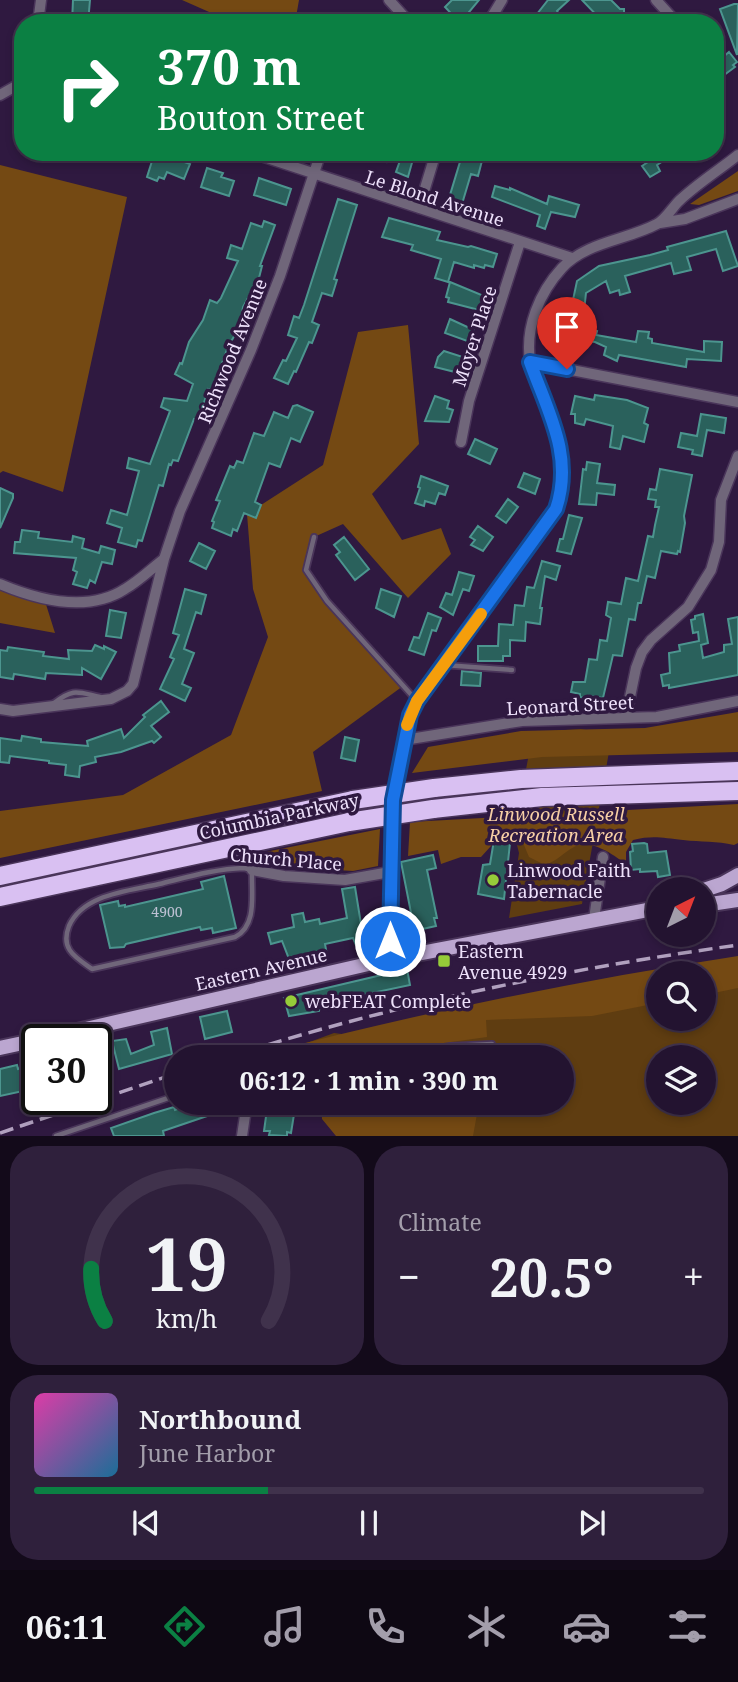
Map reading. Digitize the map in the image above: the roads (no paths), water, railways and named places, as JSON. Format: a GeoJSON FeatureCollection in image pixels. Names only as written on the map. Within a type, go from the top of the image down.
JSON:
{"type":"FeatureCollection","features":[{"type":"Feature","properties":{"kind":"highway","name":"Columbia Parkway"},"geometry":{"type":"LineString","coordinates":[[0,876],[353,800],[434,788],[521,779],[738,771]]}},
{"type":"Feature","properties":{"kind":"highway","name":"Columbia Parkway"},"geometry":{"type":"LineString","coordinates":[[0,897],[349,822],[433,809],[542,797],[738,791]]}},
{"type":"Feature","properties":{"kind":"main road"},"geometry":{"type":"LineString","coordinates":[[716,886],[738,875]]}},
{"type":"Feature","properties":{"kind":"main road"},"geometry":{"type":"LineString","coordinates":[[716,903],[738,900]]}},
{"type":"Feature","properties":{"kind":"main road","name":"Eastern Avenue"},"geometry":{"type":"LineString","coordinates":[[108,1024],[390,959],[646,910]]}},
{"type":"Feature","properties":{"kind":"main road","name":"Eastern Avenue"},"geometry":{"type":"LineString","coordinates":[[0,1048],[21,1044]]}},
{"type":"Feature","properties":{"kind":"street"},"geometry":{"type":"LineString","coordinates":[[388,0],[399,14]]}},
{"type":"Feature","properties":{"kind":"street"},"geometry":{"type":"LineString","coordinates":[[656,0],[669,14]]}},
{"type":"Feature","properties":{"kind":"street"},"geometry":{"type":"LineString","coordinates":[[660,223],[679,200],[738,155]]}},
{"type":"Feature","properties":{"kind":"street","name":"Le Blond Avenue"},"geometry":{"type":"LineString","coordinates":[[274,161],[572,258]]}},
{"type":"Feature","properties":{"kind":"street","name":"Richwood Avenue"},"geometry":{"type":"LineString","coordinates":[[0,709],[13,711],[111,699],[127,691],[136,677],[164,559],[180,510],[251,350],[318,161]]}},
{"type":"Feature","properties":{"kind":"street"},"geometry":{"type":"LineString","coordinates":[[419,208],[433,161]]}},
{"type":"Feature","properties":{"kind":"street"},"geometry":{"type":"LineString","coordinates":[[390,959],[393,800],[410,715],[417,701],[548,523],[561,494],[564,470],[561,447],[530,362],[530,333],[539,302],[560,270],[572,258],[612,240],[660,223],[684,219],[738,198]]}},
{"type":"Feature","properties":{"kind":"street","name":"Moyer Place"},"geometry":{"type":"LineString","coordinates":[[461,442],[469,401],[520,242]]}},
{"type":"Feature","properties":{"kind":"street"},"geometry":{"type":"LineString","coordinates":[[530,362],[738,402]]}},
{"type":"Feature","properties":{"kind":"street"},"geometry":{"type":"LineString","coordinates":[[626,716],[642,652],[688,607],[711,570],[719,542],[721,500],[738,456]]}},
{"type":"Feature","properties":{"kind":"street"},"geometry":{"type":"LineString","coordinates":[[0,584],[44,598],[83,603],[98,601],[127,589],[164,559]]}},
{"type":"Feature","properties":{"kind":"street","name":"Leonard Street"},"geometry":{"type":"LineString","coordinates":[[404,740],[522,721],[657,717],[738,701]]}},
{"type":"Feature","properties":{"kind":"street"},"geometry":{"type":"LineString","coordinates":[[594,919],[603,857]]}},
{"type":"Feature","properties":{"kind":"street","name":"Church Place"},"geometry":{"type":"LineString","coordinates":[[252,870],[284,876],[345,880],[390,872]]}},
{"type":"Feature","properties":{"kind":"street"},"geometry":{"type":"LineString","coordinates":[[242,1136],[245,1115]]}},
{"type":"Feature","properties":{"kind":"lane"},"geometry":{"type":"LineString","coordinates":[[314,537],[306,570],[310,578],[327,601],[417,701]]}},
{"type":"Feature","properties":{"kind":"lane"},"geometry":{"type":"LineString","coordinates":[[443,665],[512,670]]}},
{"type":"Feature","properties":{"kind":"lane","name":"Church Place"},"geometry":{"type":"LineString","coordinates":[[221,869],[252,870],[251,919],[242,933],[214,943],[92,969],[68,949],[65,937],[71,922],[80,910],[98,899],[221,869]]}},
{"type":"Feature","properties":{"kind":"lane"},"geometry":{"type":"LineString","coordinates":[[472,1045],[492,1044]]}},
{"type":"Feature","properties":{"kind":"lane"},"geometry":{"type":"LineString","coordinates":[[56,1136],[164,1099]]}},
{"type":"Feature","properties":{"kind":"railway"},"geometry":{"type":"LineString","coordinates":[[268,1045],[481,990],[609,965],[738,945]]}},
{"type":"Feature","properties":{"kind":"railway"},"geometry":{"type":"LineString","coordinates":[[0,1133],[164,1077]]}},
{"type":"Feature","properties":{"kind":"place","name":"Linwood Faith Tabernacle"},"geometry":{"type":"Point","coordinates":[493,880]}},
{"type":"Feature","properties":{"kind":"place","name":"Eastern Avenue 4929"},"geometry":{"type":"Point","coordinates":[444,961]}},
{"type":"Feature","properties":{"kind":"place","name":"webFEAT Complete"},"geometry":{"type":"Point","coordinates":[291,1001]}},
{"type":"Feature","properties":{"kind":"park label","name":"Linwood Russell Recreation Area"},"geometry":{"type":"Point","coordinates":[556,824]}}]}
